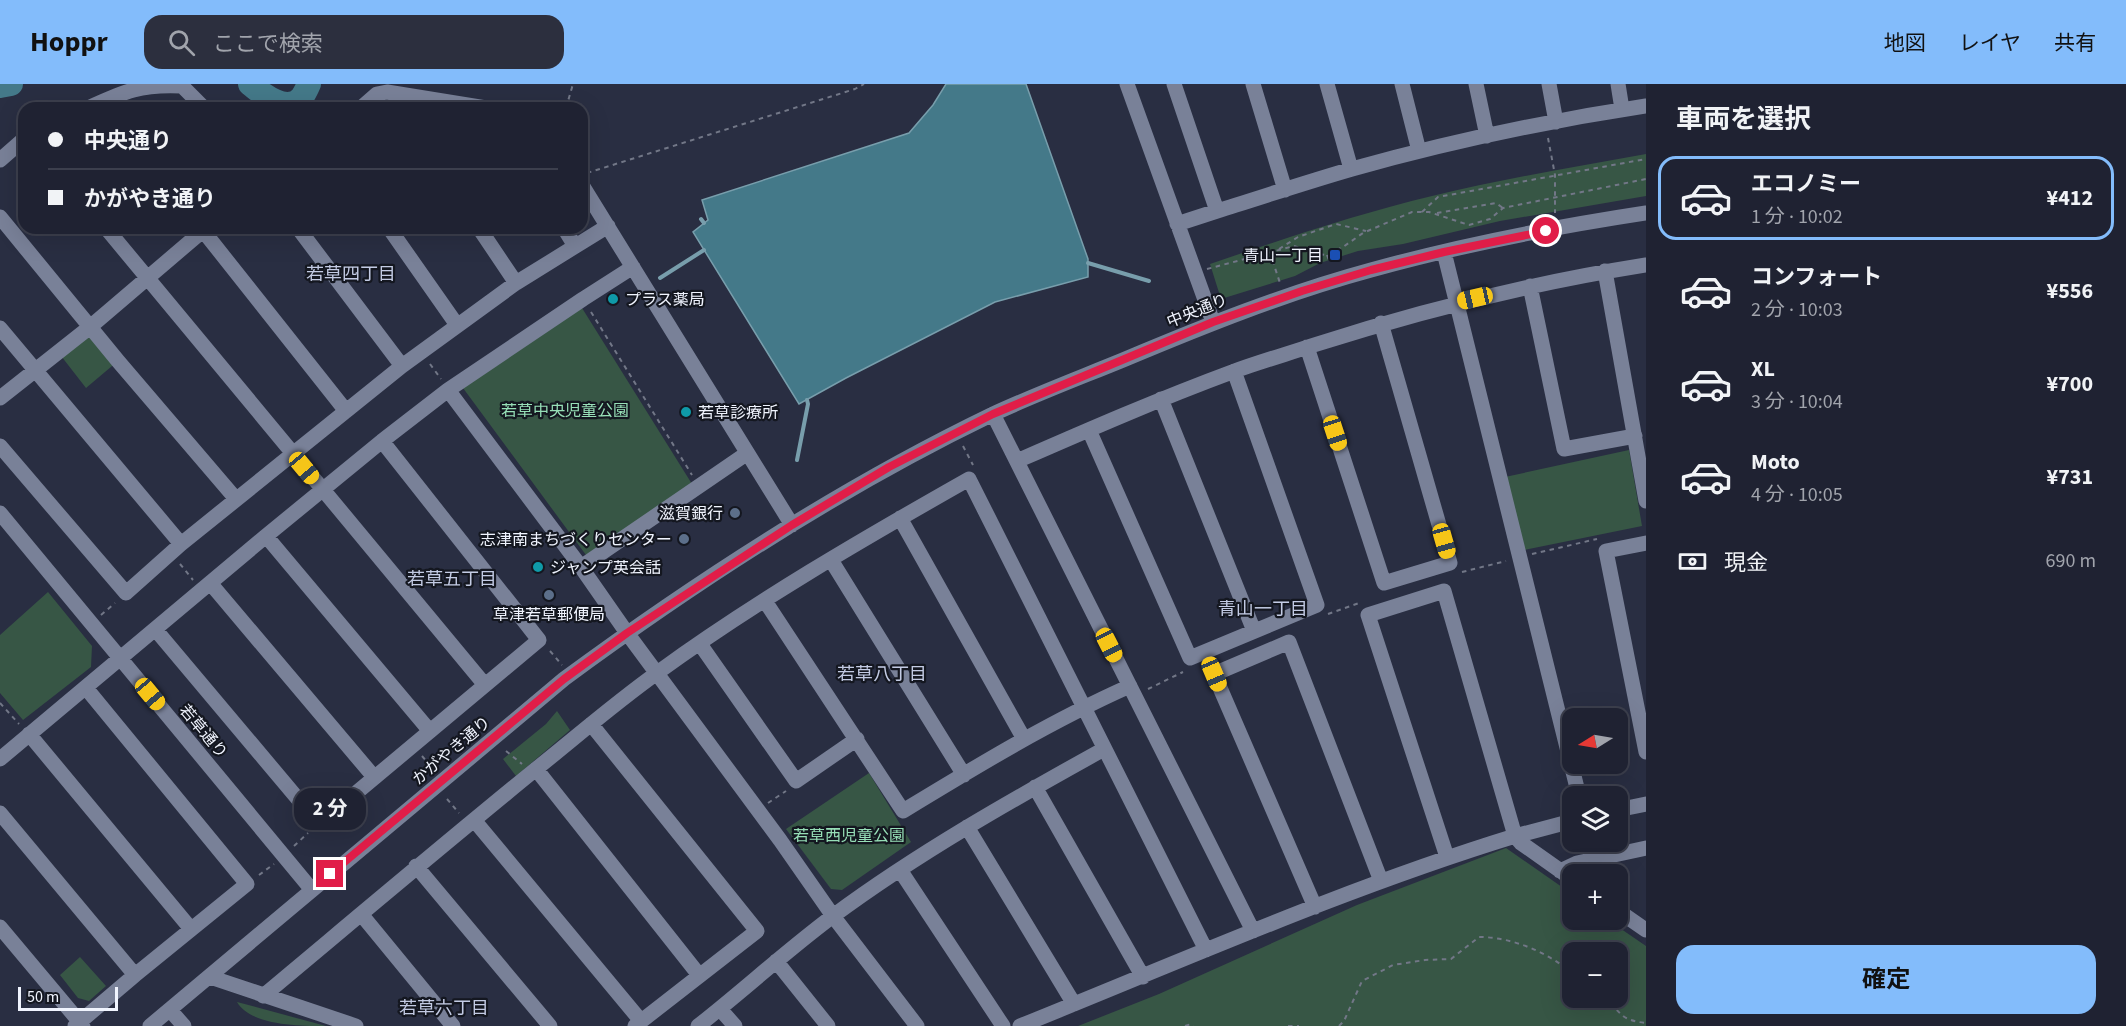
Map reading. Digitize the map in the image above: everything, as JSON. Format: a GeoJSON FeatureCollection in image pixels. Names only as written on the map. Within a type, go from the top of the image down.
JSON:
{"type":"FeatureCollection","features":[{"type":"Feature","properties":{"kind":"street"},"geometry":{"type":"LineString","coordinates":[[1127,84],[1213,322]]}},
{"type":"Feature","properties":{"kind":"street"},"geometry":{"type":"LineString","coordinates":[[1174,84],[1217,211]]}},
{"type":"Feature","properties":{"kind":"street"},"geometry":{"type":"LineString","coordinates":[[1253,84],[1285,190]]}},
{"type":"Feature","properties":{"kind":"street"},"geometry":{"type":"LineString","coordinates":[[1327,84],[1351,169]]}},
{"type":"Feature","properties":{"kind":"street"},"geometry":{"type":"LineString","coordinates":[[1402,84],[1419,152]]}},
{"type":"Feature","properties":{"kind":"street"},"geometry":{"type":"LineString","coordinates":[[1476,84],[1487,136]]}},
{"type":"Feature","properties":{"kind":"street"},"geometry":{"type":"LineString","coordinates":[[1549,84],[1551,123]]}},
{"type":"Feature","properties":{"kind":"street"},"geometry":{"type":"LineString","coordinates":[[1618,84],[1622,110]]}},
{"type":"Feature","properties":{"kind":"street"},"geometry":{"type":"LineString","coordinates":[[110,102],[128,90],[157,85],[182,86],[198,102]]}},
{"type":"Feature","properties":{"kind":"street"},"geometry":{"type":"LineString","coordinates":[[368,102],[377,94],[387,92],[449,102]]}},
{"type":"Feature","properties":{"kind":"street"},"geometry":{"type":"LineString","coordinates":[[387,92],[394,102]]}},
{"type":"Feature","properties":{"kind":"street"},"geometry":{"type":"LineString","coordinates":[[1177,224],[1351,169],[1487,136],[1646,106]]}},
{"type":"Feature","properties":{"kind":"street"},"geometry":{"type":"LineString","coordinates":[[0,160],[18,144]]}},
{"type":"Feature","properties":{"kind":"street"},"geometry":{"type":"LineString","coordinates":[[588,194],[746,454],[792,525]]}},
{"type":"Feature","properties":{"kind":"street","name":"中央通り"},"geometry":{"type":"LineString","coordinates":[[792,525],[889,467],[993,414],[1213,322],[1342,279],[1444,252],[1587,222],[1646,213]]}},
{"type":"Feature","properties":{"kind":"street"},"geometry":{"type":"LineString","coordinates":[[0,217],[236,499]]}},
{"type":"Feature","properties":{"kind":"street"},"geometry":{"type":"LineString","coordinates":[[0,446],[126,592],[176,548],[402,366],[516,283],[608,226]]}},
{"type":"Feature","properties":{"kind":"street"},"geometry":{"type":"LineString","coordinates":[[111,234],[485,685]]}},
{"type":"Feature","properties":{"kind":"street"},"geometry":{"type":"LineString","coordinates":[[0,398],[90,327],[198,234]]}},
{"type":"Feature","properties":{"kind":"street"},"geometry":{"type":"LineString","coordinates":[[208,234],[346,411]]}},
{"type":"Feature","properties":{"kind":"street"},"geometry":{"type":"LineString","coordinates":[[303,234],[402,366]]}},
{"type":"Feature","properties":{"kind":"street"},"geometry":{"type":"LineString","coordinates":[[393,234],[457,325]]}},
{"type":"Feature","properties":{"kind":"street"},"geometry":{"type":"LineString","coordinates":[[483,234],[516,283]]}},
{"type":"Feature","properties":{"kind":"street"},"geometry":{"type":"LineString","coordinates":[[568,234],[575,246]]}},
{"type":"Feature","properties":{"kind":"street"},"geometry":{"type":"LineString","coordinates":[[1444,252],[1577,786]]}},
{"type":"Feature","properties":{"kind":"street"},"geometry":{"type":"LineString","coordinates":[[1017,461],[1161,399],[1234,371],[1381,323],[1530,286],[1646,265]]}},
{"type":"Feature","properties":{"kind":"street"},"geometry":{"type":"LineString","coordinates":[[0,759],[445,386],[633,267]]}},
{"type":"Feature","properties":{"kind":"street"},"geometry":{"type":"LineString","coordinates":[[1605,272],[1646,501]]}},
{"type":"Feature","properties":{"kind":"street"},"geometry":{"type":"LineString","coordinates":[[1530,286],[1564,450],[1635,436]]}},
{"type":"Feature","properties":{"kind":"street"},"geometry":{"type":"LineString","coordinates":[[1307,347],[1384,583],[1450,562],[1381,323]]}},
{"type":"Feature","properties":{"kind":"street"},"geometry":{"type":"LineString","coordinates":[[0,328],[176,548]]}},
{"type":"Feature","properties":{"kind":"street"},"geometry":{"type":"LineString","coordinates":[[1089,430],[1190,658],[1317,605],[1234,371]]}},
{"type":"Feature","properties":{"kind":"street"},"geometry":{"type":"LineString","coordinates":[[445,386],[581,567],[656,674],[780,840],[833,916],[917,1026]]}},
{"type":"Feature","properties":{"kind":"street"},"geometry":{"type":"LineString","coordinates":[[1161,399],[1254,631]]}},
{"type":"Feature","properties":{"kind":"street"},"geometry":{"type":"LineString","coordinates":[[993,414],[1253,931]]}},
{"type":"Feature","properties":{"kind":"street"},"geometry":{"type":"LineString","coordinates":[[155,629],[319,824],[539,640],[382,441]]}},
{"type":"Feature","properties":{"kind":"street"},"geometry":{"type":"LineString","coordinates":[[581,567],[746,454]]}},
{"type":"Feature","properties":{"kind":"street"},"geometry":{"type":"LineString","coordinates":[[263,996],[416,866],[656,674],[765,601],[900,518],[969,479],[1206,950]]}},
{"type":"Feature","properties":{"kind":"street","name":"若草通り"},"geometry":{"type":"LineString","coordinates":[[0,513],[312,890]]}},
{"type":"Feature","properties":{"kind":"street"},"geometry":{"type":"LineString","coordinates":[[900,518],[1024,739]]}},
{"type":"Feature","properties":{"kind":"street","name":"かがやき通り"},"geometry":{"type":"LineString","coordinates":[[150,1026],[564,679],[627,633],[792,525]]}},
{"type":"Feature","properties":{"kind":"street"},"geometry":{"type":"LineString","coordinates":[[266,536],[429,730]]}},
{"type":"Feature","properties":{"kind":"street"},"geometry":{"type":"LineString","coordinates":[[1646,543],[1606,551],[1646,752]]}},
{"type":"Feature","properties":{"kind":"street"},"geometry":{"type":"LineString","coordinates":[[831,560],[964,775]]}},
{"type":"Feature","properties":{"kind":"street"},"geometry":{"type":"LineString","coordinates":[[211,584],[374,777]]}},
{"type":"Feature","properties":{"kind":"street"},"geometry":{"type":"LineString","coordinates":[[1447,857],[1368,615],[1444,591],[1515,836],[1521,843],[1562,872]]}},
{"type":"Feature","properties":{"kind":"street"},"geometry":{"type":"LineString","coordinates":[[765,601],[903,811],[1024,739],[1130,686]]}},
{"type":"Feature","properties":{"kind":"street"},"geometry":{"type":"LineString","coordinates":[[1315,907],[1214,674],[1289,642],[1381,881]]}},
{"type":"Feature","properties":{"kind":"street"},"geometry":{"type":"LineString","coordinates":[[700,644],[796,781],[857,739]]}},
{"type":"Feature","properties":{"kind":"street"},"geometry":{"type":"LineString","coordinates":[[0,927],[79,1025],[190,929],[248,884],[86,688]]}},
{"type":"Feature","properties":{"kind":"street"},"geometry":{"type":"LineString","coordinates":[[471,822],[638,1023],[757,931],[591,724]]}},
{"type":"Feature","properties":{"kind":"street"},"geometry":{"type":"LineString","coordinates":[[29,734],[190,929]]}},
{"type":"Feature","properties":{"kind":"street"},"geometry":{"type":"LineString","coordinates":[[698,1026],[833,916],[900,870],[967,827],[1104,748]]}},
{"type":"Feature","properties":{"kind":"street"},"geometry":{"type":"LineString","coordinates":[[533,771],[699,975]]}},
{"type":"Feature","properties":{"kind":"street"},"geometry":{"type":"LineString","coordinates":[[1035,787],[1143,977]]}},
{"type":"Feature","properties":{"kind":"street"},"geometry":{"type":"LineString","coordinates":[[1628,808],[1646,804]]}},
{"type":"Feature","properties":{"kind":"street"},"geometry":{"type":"LineString","coordinates":[[0,813],[135,975]]}},
{"type":"Feature","properties":{"kind":"street"},"geometry":{"type":"LineString","coordinates":[[1020,1026],[1381,881],[1447,857],[1562,824]]}},
{"type":"Feature","properties":{"kind":"street"},"geometry":{"type":"LineString","coordinates":[[967,827],[1074,1004]]}},
{"type":"Feature","properties":{"kind":"street"},"geometry":{"type":"LineString","coordinates":[[1576,864],[1646,848]]}},
{"type":"Feature","properties":{"kind":"street"},"geometry":{"type":"LineString","coordinates":[[416,866],[550,1026]]}},
{"type":"Feature","properties":{"kind":"street"},"geometry":{"type":"LineString","coordinates":[[900,870],[1003,1026]]}},
{"type":"Feature","properties":{"kind":"street"},"geometry":{"type":"LineString","coordinates":[[361,914],[453,1026]]}},
{"type":"Feature","properties":{"kind":"street"},"geometry":{"type":"LineString","coordinates":[[1628,918],[1646,930]]}},
{"type":"Feature","properties":{"kind":"street"},"geometry":{"type":"LineString","coordinates":[[776,961],[828,1026]]}},
{"type":"Feature","properties":{"kind":"street"},"geometry":{"type":"LineString","coordinates":[[210,977],[356,1026]]}},
{"type":"Feature","properties":{"kind":"street"},"geometry":{"type":"LineString","coordinates":[[720,1009],[735,1026]]}},
{"type":"Feature","properties":{"kind":"street"},"geometry":{"type":"LineString","coordinates":[[170,1010],[184,1026]]}},
{"type":"Feature","properties":{"kind":"path"},"geometry":{"type":"LineString","coordinates":[[568,102],[573,84]]}},
{"type":"Feature","properties":{"kind":"path"},"geometry":{"type":"LineString","coordinates":[[588,173],[855,89],[864,84]]}},
{"type":"Feature","properties":{"kind":"path"},"geometry":{"type":"LineString","coordinates":[[1551,123],[1555,215]]}},
{"type":"Feature","properties":{"kind":"path"},"geometry":{"type":"LineString","coordinates":[[1422,212],[1438,197],[1646,159]]}},
{"type":"Feature","properties":{"kind":"path"},"geometry":{"type":"LineString","coordinates":[[1205,270],[1294,246],[1327,255],[1366,231],[1412,212],[1434,214],[1469,225],[1490,219],[1503,208],[1646,179]]}},
{"type":"Feature","properties":{"kind":"path"},"geometry":{"type":"LineString","coordinates":[[1434,214],[1496,203],[1503,208]]}},
{"type":"Feature","properties":{"kind":"path"},"geometry":{"type":"LineString","coordinates":[[1280,284],[1272,259],[1275,252],[1298,237],[1336,224],[1366,231]]}},
{"type":"Feature","properties":{"kind":"path"},"geometry":{"type":"LineString","coordinates":[[1327,255],[1330,263]]}},
{"type":"Feature","properties":{"kind":"path"},"geometry":{"type":"LineString","coordinates":[[583,299],[698,485]]}},
{"type":"Feature","properties":{"kind":"path"},"geometry":{"type":"LineString","coordinates":[[422,352],[445,386]]}},
{"type":"Feature","properties":{"kind":"path"},"geometry":{"type":"LineString","coordinates":[[962,444],[977,473]]}},
{"type":"Feature","properties":{"kind":"path"},"geometry":{"type":"LineString","coordinates":[[176,548],[195,582]]}},
{"type":"Feature","properties":{"kind":"path"},"geometry":{"type":"LineString","coordinates":[[98,618],[126,592]]}},
{"type":"Feature","properties":{"kind":"path"},"geometry":{"type":"LineString","coordinates":[[539,640],[564,667]]}},
{"type":"Feature","properties":{"kind":"path"},"geometry":{"type":"LineString","coordinates":[[0,704],[29,734]]}},
{"type":"Feature","properties":{"kind":"path"},"geometry":{"type":"LineString","coordinates":[[506,751],[533,771]]}},
{"type":"Feature","properties":{"kind":"path"},"geometry":{"type":"LineString","coordinates":[[766,805],[794,786],[796,781]]}},
{"type":"Feature","properties":{"kind":"path"},"geometry":{"type":"LineString","coordinates":[[447,799],[471,822]]}},
{"type":"Feature","properties":{"kind":"path"},"geometry":{"type":"LineString","coordinates":[[290,850],[319,824]]}},
{"type":"Feature","properties":{"kind":"path"},"geometry":{"type":"LineString","coordinates":[[248,884],[277,861]]}},
{"type":"Feature","properties":{"kind":"path"},"geometry":{"type":"LineString","coordinates":[[1339,1026],[1344,1021],[1362,981],[1394,965],[1451,959],[1479,936],[1505,939],[1562,964]]}},
{"type":"Feature","properties":{"kind":"path"},"geometry":{"type":"LineString","coordinates":[[1615,1008],[1623,1018],[1631,1022],[1646,1023]]}},
{"type":"Feature","properties":{"kind":"path"},"geometry":{"type":"LineString","coordinates":[[1185,1026],[1191,1024],[1193,1026]]}},
{"type":"Feature","properties":{"kind":"path"},"geometry":{"type":"LineString","coordinates":[[1288,1026],[1299,1026]]}},
{"type":"Feature","properties":{"kind":"green space"},"geometry":{"type":"Polygon","coordinates":[[[1646,154],[1646,196],[1500,221],[1403,244],[1358,251],[1320,263],[1295,276],[1221,299],[1210,264],[1320,227],[1404,203],[1511,179],[1646,154]]]}},
{"type":"Feature","properties":{"kind":"green space","name":"若草中央児童公園"},"geometry":{"type":"Polygon","coordinates":[[[582,308],[692,484],[586,555],[463,388],[582,308]]]}},
{"type":"Feature","properties":{"kind":"green space"},"geometry":{"type":"Polygon","coordinates":[[[90,327],[118,361],[86,388],[58,352],[90,327]]]}},
{"type":"Feature","properties":{"kind":"green space"},"geometry":{"type":"Polygon","coordinates":[[[1629,450],[1642,526],[1524,550],[1505,477],[1629,450]]]}},
{"type":"Feature","properties":{"kind":"green space"},"geometry":{"type":"Polygon","coordinates":[[[48,592],[92,646],[91,667],[23,720],[0,693],[0,635],[48,592]]]}},
{"type":"Feature","properties":{"kind":"green space"},"geometry":{"type":"Polygon","coordinates":[[[557,711],[570,730],[516,776],[503,759],[546,724],[557,711]]]}},
{"type":"Feature","properties":{"kind":"green space","name":"若草西児童公園"},"geometry":{"type":"Polygon","coordinates":[[[869,773],[911,842],[842,890],[831,889],[786,829],[869,773]]]}},
{"type":"Feature","properties":{"kind":"green space"},"geometry":{"type":"Polygon","coordinates":[[[1506,848],[1562,887],[1562,930],[1623,930],[1646,946],[1646,1026],[1078,1026],[1159,994],[1357,905],[1506,848]]]}},
{"type":"Feature","properties":{"kind":"green space"},"geometry":{"type":"Polygon","coordinates":[[[80,957],[106,986],[89,1001],[78,998],[60,975],[80,957]]]}},
{"type":"Feature","properties":{"kind":"green space"},"geometry":{"type":"Polygon","coordinates":[[[237,1002],[326,1026],[291,1025],[265,1020],[253,1016],[237,1002]]]}},
{"type":"Feature","properties":{"kind":"water"},"geometry":{"type":"Polygon","coordinates":[[[946,84],[1026,84],[1088,259],[1088,277],[995,302],[799,404],[693,232],[708,220],[702,200],[909,133],[933,105],[946,84]]]}},
{"type":"Feature","properties":{"kind":"waterway"},"geometry":{"type":"LineString","coordinates":[[0,86],[11,84]]}},
{"type":"Feature","properties":{"kind":"waterway"},"geometry":{"type":"LineString","coordinates":[[250,84],[261,93],[279,102]]}},
{"type":"Feature","properties":{"kind":"waterway"},"geometry":{"type":"LineString","coordinates":[[296,102],[302,97],[309,84]]}},
{"type":"Feature","properties":{"kind":"waterway"},"geometry":{"type":"LineString","coordinates":[[701,219],[704,223]]}},
{"type":"Feature","properties":{"kind":"waterway"},"geometry":{"type":"LineString","coordinates":[[660,278],[704,250]]}},
{"type":"Feature","properties":{"kind":"waterway"},"geometry":{"type":"LineString","coordinates":[[1088,263],[1149,281]]}},
{"type":"Feature","properties":{"kind":"waterway"},"geometry":{"type":"LineString","coordinates":[[797,460],[807,400]]}},
{"type":"Feature","properties":{"kind":"place","name":"青山一丁目"},"geometry":{"type":"Point","coordinates":[1335,255]}},
{"type":"Feature","properties":{"kind":"place","name":"プラス薬局"},"geometry":{"type":"Point","coordinates":[613,299]}},
{"type":"Feature","properties":{"kind":"place","name":"若草診療所"},"geometry":{"type":"Point","coordinates":[686,412]}},
{"type":"Feature","properties":{"kind":"place","name":"滋賀銀行"},"geometry":{"type":"Point","coordinates":[735,513]}},
{"type":"Feature","properties":{"kind":"place","name":"志津南まちづくりセンター"},"geometry":{"type":"Point","coordinates":[684,539]}},
{"type":"Feature","properties":{"kind":"place","name":"ジャンプ英会話"},"geometry":{"type":"Point","coordinates":[538,567]}},
{"type":"Feature","properties":{"kind":"place","name":"草津若草郵便局"},"geometry":{"type":"Point","coordinates":[549,595]}},
{"type":"Feature","properties":{"kind":"district","name":"若草四丁目"},"geometry":{"type":"Point","coordinates":[351,274]}},
{"type":"Feature","properties":{"kind":"district","name":"若草五丁目"},"geometry":{"type":"Point","coordinates":[452,579]}},
{"type":"Feature","properties":{"kind":"district","name":"青山一丁目"},"geometry":{"type":"Point","coordinates":[1263,609]}},
{"type":"Feature","properties":{"kind":"district","name":"若草八丁目"},"geometry":{"type":"Point","coordinates":[882,674]}},
{"type":"Feature","properties":{"kind":"district","name":"若草六丁目"},"geometry":{"type":"Point","coordinates":[444,1008]}},
{"type":"Feature","properties":{"kind":"route"},"geometry":{"type":"LineString","coordinates":[[330,874],[564,679],[627,633],[792,525],[889,467],[993,414],[1213,322],[1371,270],[1546,231]]}}]}
